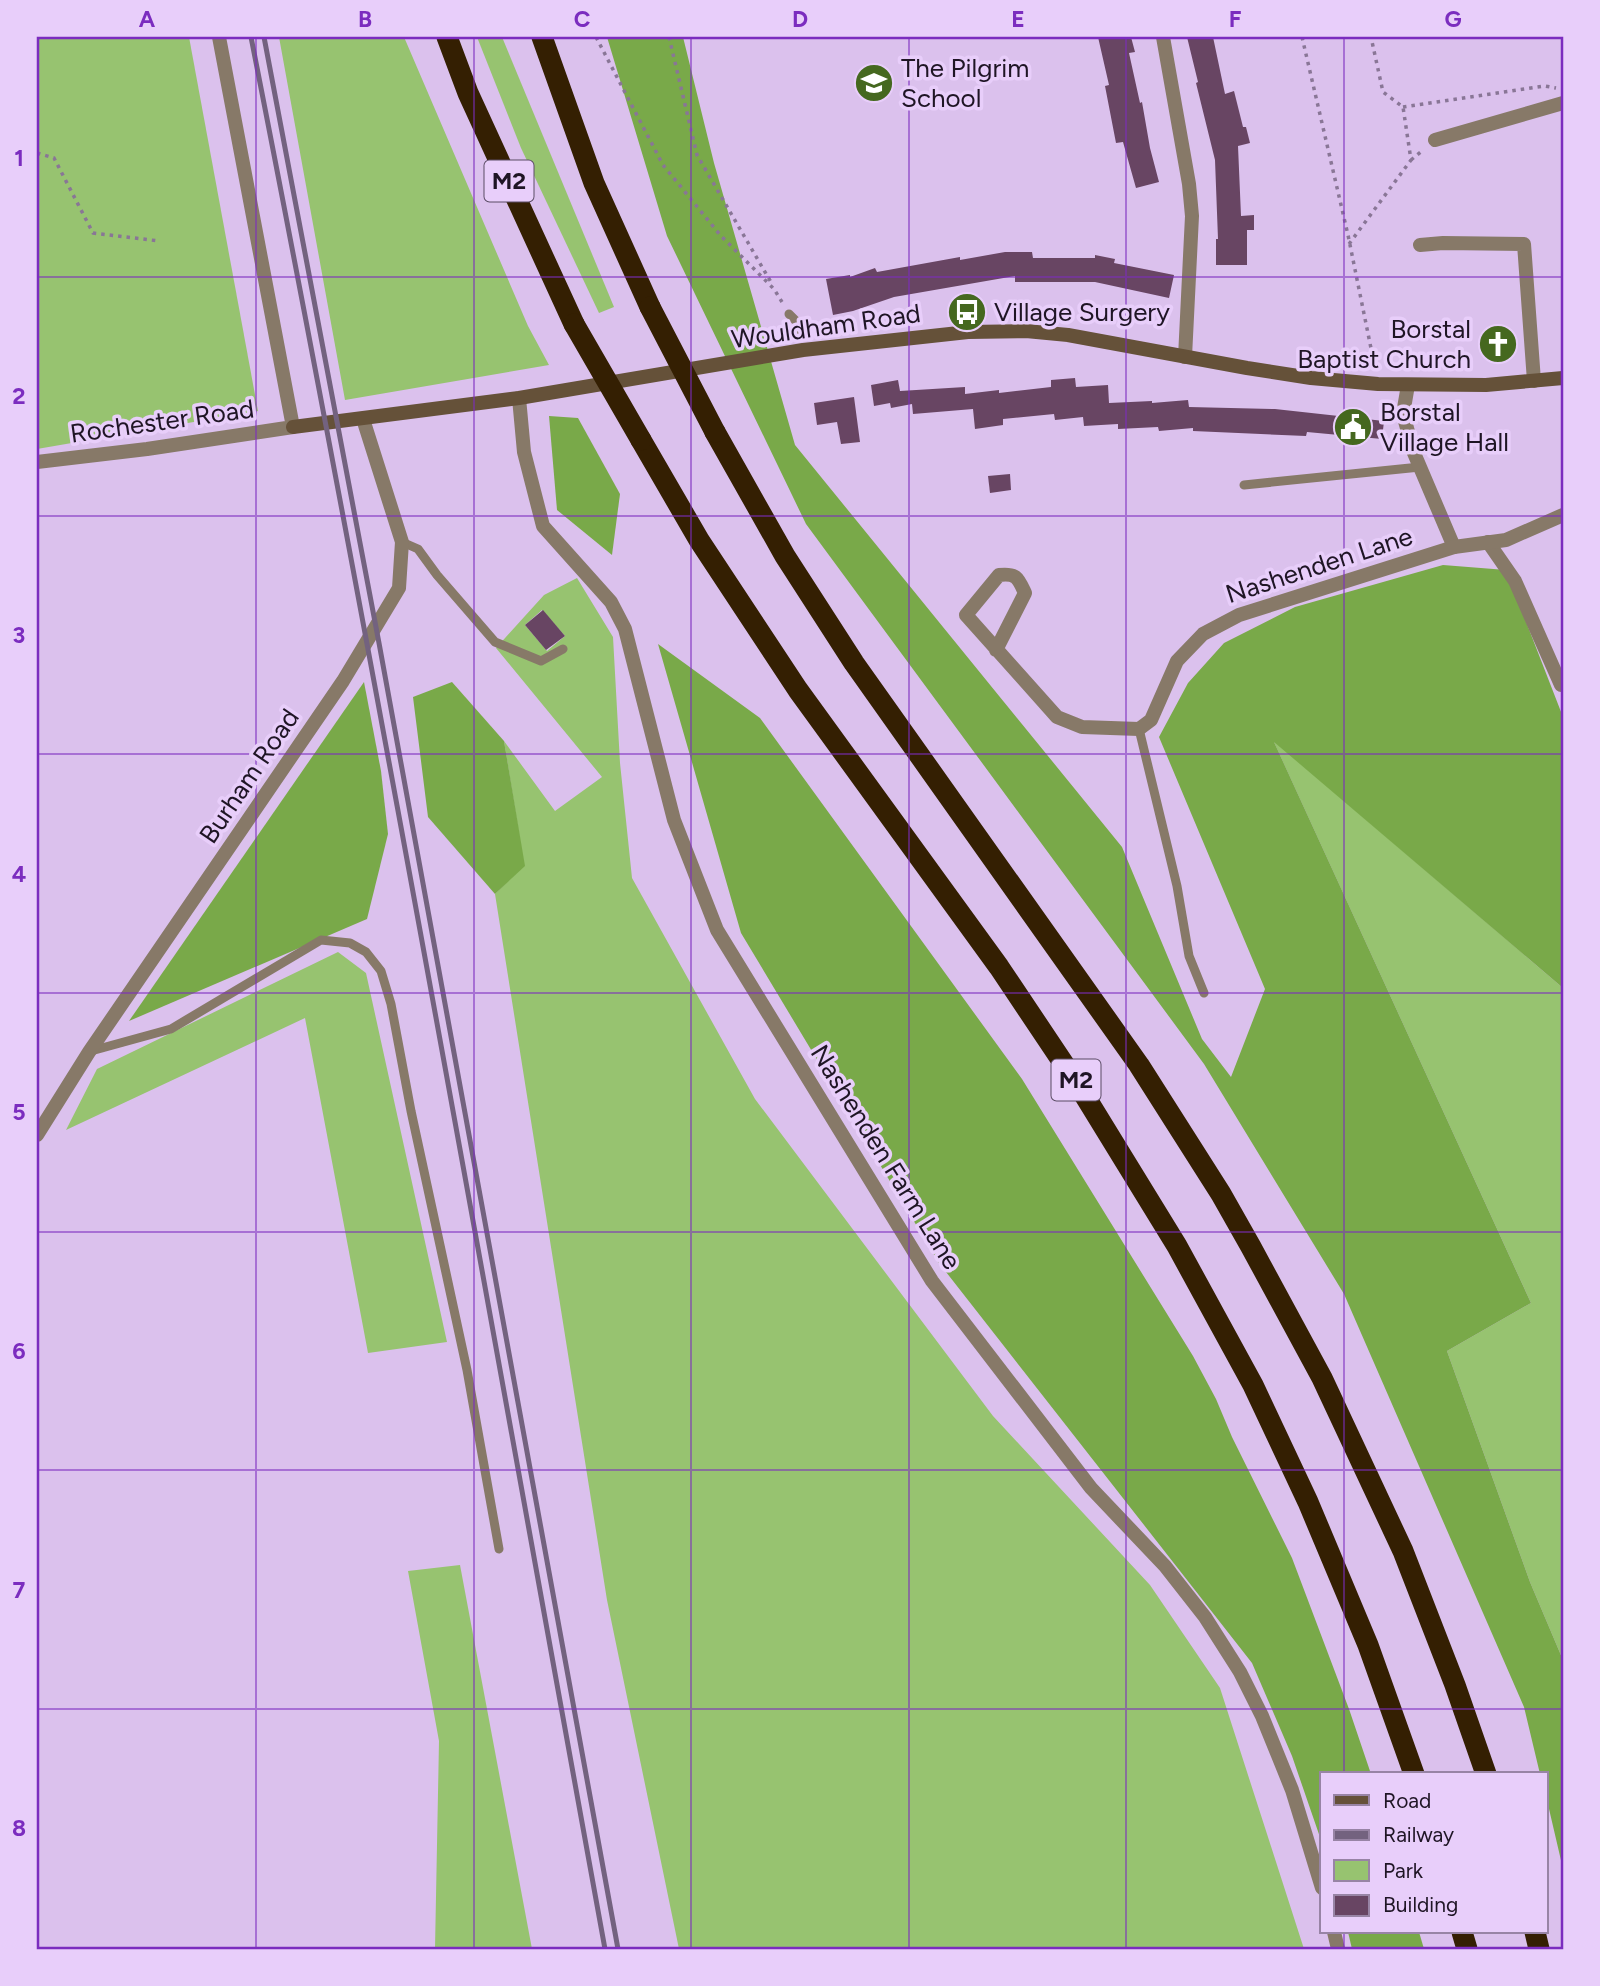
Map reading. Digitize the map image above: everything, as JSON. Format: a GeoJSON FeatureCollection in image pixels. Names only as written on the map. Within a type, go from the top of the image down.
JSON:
{"type":"FeatureCollection","features":[{"type":"Feature","properties":{"kind":"highway","name":"M2"},"geometry":{"type":"LineString","coordinates":[[447,37],[468,93],[574,324],[699,540],[798,690],[999,967],[1080,1087],[1164,1222],[1253,1385],[1308,1502],[1368,1645],[1413,1772]]}},
{"type":"Feature","properties":{"kind":"highway","name":"M2"},"geometry":{"type":"LineString","coordinates":[[542,37],[594,183],[650,307],[715,432],[785,556],[854,663],[1139,1065],[1251,1247],[1322,1378],[1403,1551],[1485,1772]]}},
{"type":"Feature","properties":{"kind":"street"},"geometry":{"type":"LineString","coordinates":[[219,37],[293,427]]}},
{"type":"Feature","properties":{"kind":"street"},"geometry":{"type":"LineString","coordinates":[[1163,37],[1191,205],[1185,357]]}},
{"type":"Feature","properties":{"kind":"street"},"geometry":{"type":"LineString","coordinates":[[1435,140],[1563,103]]}},
{"type":"Feature","properties":{"kind":"street"},"geometry":{"type":"LineString","coordinates":[[1420,245],[1524,244],[1534,381]]}},
{"type":"Feature","properties":{"kind":"street","name":"Wouldham Road"},"geometry":{"type":"LineString","coordinates":[[293,427],[519,398],[803,350],[968,331],[1026,331],[1068,335],[1311,378],[1378,384],[1486,386],[1563,378]]}},
{"type":"Feature","properties":{"kind":"street"},"geometry":{"type":"LineString","coordinates":[[1408,385],[1403,414],[1420,467],[1454,547]]}},
{"type":"Feature","properties":{"kind":"street","name":"Nashenden Farm Lane"},"geometry":{"type":"LineString","coordinates":[[519,398],[524,452],[543,526],[611,602],[625,629],[674,820],[717,930],[932,1281],[1091,1488],[1165,1566],[1205,1617],[1240,1672],[1262,1716],[1287,1778],[1320,1882]]}},
{"type":"Feature","properties":{"kind":"street","name":"Burham Road"},"geometry":{"type":"LineString","coordinates":[[37,1135],[89,1052],[343,681],[399,588],[402,542],[363,419]]}},
{"type":"Feature","properties":{"kind":"street","name":"Rochester Road"},"geometry":{"type":"LineString","coordinates":[[37,462],[293,427]]}},
{"type":"Feature","properties":{"kind":"street","name":"Nashenden Lane"},"geometry":{"type":"LineString","coordinates":[[1139,729],[1151,720],[1177,661],[1203,634],[1220,624],[1239,615],[1454,547],[1506,540],[1563,515]]}},
{"type":"Feature","properties":{"kind":"street"},"geometry":{"type":"LineString","coordinates":[[1489,542],[1515,580],[1561,685]]}},
{"type":"Feature","properties":{"kind":"street"},"geometry":{"type":"LineString","coordinates":[[996,650],[1025,593],[1019,579],[1010,574],[999,575],[966,615],[996,650],[1057,717],[1082,727],[1139,729]]}},
{"type":"Feature","properties":{"kind":"lane"},"geometry":{"type":"LineString","coordinates":[[789,314],[797,322],[797,330]]}},
{"type":"Feature","properties":{"kind":"lane"},"geometry":{"type":"LineString","coordinates":[[1244,485],[1420,467]]}},
{"type":"Feature","properties":{"kind":"lane"},"geometry":{"type":"LineString","coordinates":[[402,542],[418,549],[495,642],[541,661],[563,649]]}},
{"type":"Feature","properties":{"kind":"lane"},"geometry":{"type":"LineString","coordinates":[[1139,729],[1177,886],[1189,956],[1204,993]]}},
{"type":"Feature","properties":{"kind":"lane"},"geometry":{"type":"LineString","coordinates":[[89,1052],[171,1029],[321,940],[350,943],[366,952],[381,971],[391,1004],[411,1111],[467,1370],[499,1549]]}},
{"type":"Feature","properties":{"kind":"path"},"geometry":{"type":"LineString","coordinates":[[596,37],[663,165],[721,236],[774,289]]}},
{"type":"Feature","properties":{"kind":"path"},"geometry":{"type":"LineString","coordinates":[[669,37],[698,155],[789,314]]}},
{"type":"Feature","properties":{"kind":"path"},"geometry":{"type":"LineString","coordinates":[[1302,37],[1378,384]]}},
{"type":"Feature","properties":{"kind":"path"},"geometry":{"type":"LineString","coordinates":[[1349,244],[1411,160],[1403,107],[1383,92],[1371,37]]}},
{"type":"Feature","properties":{"kind":"path"},"geometry":{"type":"LineString","coordinates":[[1403,107],[1545,86],[1563,89]]}},
{"type":"Feature","properties":{"kind":"path"},"geometry":{"type":"LineString","coordinates":[[37,153],[54,158],[93,233],[159,241]]}},
{"type":"Feature","properties":{"kind":"path"},"geometry":{"type":"LineString","coordinates":[[1366,367],[1375,368]]}},
{"type":"Feature","properties":{"kind":"green space"},"geometry":{"type":"Polygon","coordinates":[[[37,37],[189,37],[258,411],[37,449],[37,37]]]}},
{"type":"Feature","properties":{"kind":"green space"},"geometry":{"type":"Polygon","coordinates":[[[279,37],[404,37],[528,326],[549,365],[345,400],[279,37]]]}},
{"type":"Feature","properties":{"kind":"green space"},"geometry":{"type":"Polygon","coordinates":[[[477,37],[502,37],[614,307],[599,313],[521,148],[477,37]]]}},
{"type":"Feature","properties":{"kind":"green space"},"geometry":{"type":"Polygon","coordinates":[[[607,37],[683,37],[714,163],[795,445],[1122,847],[1202,1039],[1231,1077],[1265,989],[1159,737],[1188,683],[1224,643],[1295,607],[1443,565],[1506,570],[1563,717],[1563,988],[1274,742],[1531,1303],[1447,1351],[1530,1582],[1563,1660],[1563,1869],[1548,1805],[1548,1772],[1540,1772],[1524,1707],[1344,1294],[1204,1064],[806,524],[667,236],[607,37]]]}},
{"type":"Feature","properties":{"kind":"green space"},"geometry":{"type":"Polygon","coordinates":[[[549,416],[578,418],[620,494],[612,555],[557,510],[549,416]]]}},
{"type":"Feature","properties":{"kind":"green space"},"geometry":{"type":"Polygon","coordinates":[[[577,578],[613,637],[620,763],[632,878],[755,1099],[993,1416],[1150,1585],[1220,1688],[1304,1949],[679,1949],[607,1600],[495,894],[524,865],[504,741],[555,811],[602,777],[496,648],[544,595],[577,578]],[[542,610],[525,625],[547,651],[565,636],[542,610]]]}},
{"type":"Feature","properties":{"kind":"green space"},"geometry":{"type":"Polygon","coordinates":[[[658,644],[760,718],[1022,1079],[1193,1356],[1292,1558],[1370,1772],[1320,1772],[1320,1837],[1292,1756],[1252,1663],[939,1263],[741,933],[658,644]]]}},
{"type":"Feature","properties":{"kind":"green space"},"geometry":{"type":"Polygon","coordinates":[[[364,682],[381,771],[388,834],[367,919],[129,1021],[364,682]]]}},
{"type":"Feature","properties":{"kind":"green space"},"geometry":{"type":"Polygon","coordinates":[[[452,682],[504,741],[525,866],[495,894],[428,817],[413,697],[452,682]]]}},
{"type":"Feature","properties":{"kind":"green space"},"geometry":{"type":"Polygon","coordinates":[[[1273,740],[1563,988],[1563,1660],[1530,1582],[1447,1351],[1531,1303],[1273,740]]]}},
{"type":"Feature","properties":{"kind":"green space"},"geometry":{"type":"Polygon","coordinates":[[[338,952],[366,973],[447,1342],[368,1353],[305,1018],[66,1130],[97,1069],[338,952]]]}},
{"type":"Feature","properties":{"kind":"green space"},"geometry":{"type":"Polygon","coordinates":[[[460,1565],[532,1949],[435,1949],[439,1741],[408,1571],[460,1565]]]}},
{"type":"Feature","properties":{"kind":"green space"},"geometry":{"type":"Polygon","coordinates":[[[1348,1934],[1420,1934],[1424,1949],[1352,1949],[1348,1934]]]}},
{"type":"Feature","properties":{"kind":"building"},"geometry":{"type":"Polygon","coordinates":[[[1098,37],[1131,37],[1135,52],[1129,53],[1159,182],[1136,188],[1123,142],[1116,143],[1105,86],[1109,85],[1098,37]]]}},
{"type":"Feature","properties":{"kind":"building"},"geometry":{"type":"Polygon","coordinates":[[[1187,37],[1213,37],[1225,94],[1234,91],[1243,127],[1246,127],[1250,143],[1238,146],[1241,216],[1254,215],[1254,230],[1247,230],[1247,265],[1216,265],[1218,239],[1215,160],[1187,37]]]}},
{"type":"Feature","properties":{"kind":"building"},"geometry":{"type":"Polygon","coordinates":[[[1005,252],[1032,252],[1033,258],[1095,258],[1095,255],[1115,259],[1114,263],[1174,275],[1169,298],[1095,282],[1015,282],[1015,276],[894,297],[833,315],[826,279],[850,277],[875,268],[877,272],[1005,252]]]}},
{"type":"Feature","properties":{"kind":"building"},"geometry":{"type":"Polygon","coordinates":[[[1075,378],[1076,387],[1108,385],[1109,403],[1188,400],[1189,407],[1275,409],[1384,421],[1382,439],[1307,432],[1306,436],[1193,431],[1193,428],[1159,431],[1158,427],[1118,429],[1118,424],[1084,426],[1083,417],[1055,420],[1054,414],[1003,419],[1003,425],[975,429],[973,409],[913,414],[912,404],[891,408],[890,403],[874,406],[871,385],[898,380],[900,391],[965,387],[965,394],[999,390],[999,393],[1051,387],[1051,380],[1075,378]]]}},
{"type":"Feature","properties":{"kind":"building"},"geometry":{"type":"Polygon","coordinates":[[[854,397],[860,442],[841,444],[837,422],[817,425],[814,403],[854,397]]]}},
{"type":"Feature","properties":{"kind":"building"},"geometry":{"type":"Polygon","coordinates":[[[1010,474],[1011,490],[990,493],[988,476],[1010,474]]]}},
{"type":"Feature","properties":{"kind":"building"},"geometry":{"type":"Polygon","coordinates":[[[543,610],[565,636],[546,650],[525,625],[543,610]]]}},
{"type":"Feature","properties":{"kind":"railway"},"geometry":{"type":"LineString","coordinates":[[251,37],[387,753],[605,1949]]}},
{"type":"Feature","properties":{"kind":"railway"},"geometry":{"type":"LineString","coordinates":[[264,37],[379,643],[618,1949]]}},
{"type":"Feature","properties":{"kind":"place","name":"The Pilgrim School"},"geometry":{"type":"Point","coordinates":[874,83]}},
{"type":"Feature","properties":{"kind":"place","name":"Village Surgery"},"geometry":{"type":"Point","coordinates":[967,312]}},
{"type":"Feature","properties":{"kind":"place","name":"Borstal Baptist Church"},"geometry":{"type":"Point","coordinates":[1498,344]}},
{"type":"Feature","properties":{"kind":"place","name":"Borstal Village Hall"},"geometry":{"type":"Point","coordinates":[1353,427]}}]}
